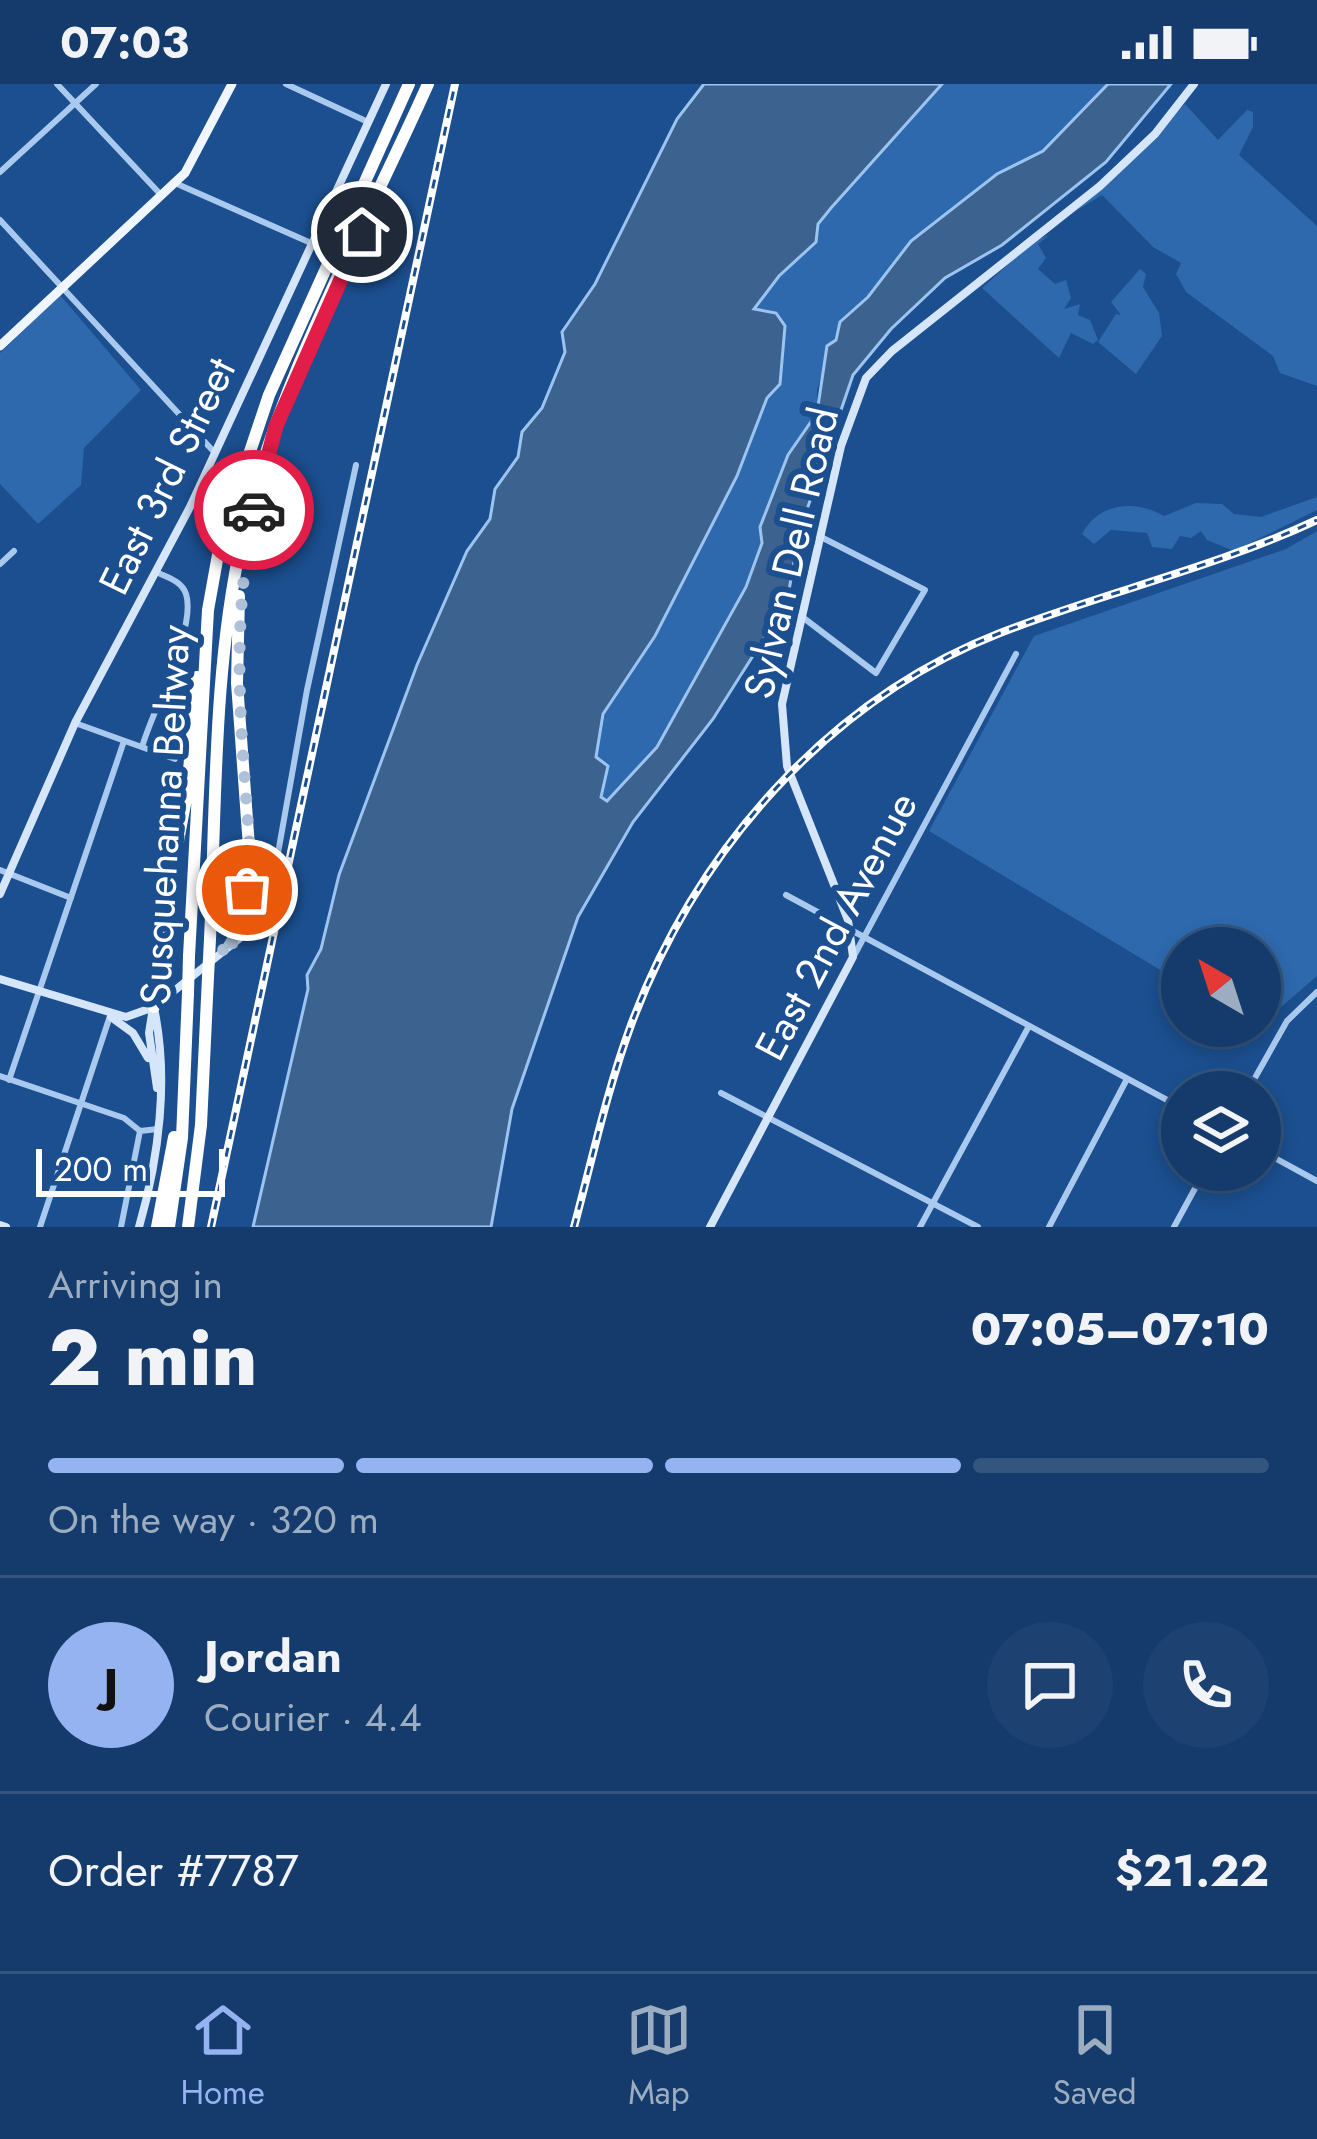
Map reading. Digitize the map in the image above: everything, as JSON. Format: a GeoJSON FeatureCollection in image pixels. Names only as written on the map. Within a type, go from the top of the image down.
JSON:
{"type":"FeatureCollection","features":[{"type":"Feature","properties":{"kind":"highway","name":"Susquehanna Beltway"},"geometry":{"type":"LineString","coordinates":[[169,1227],[182,1138],[208,610],[221,538],[249,449],[409,84]]}},
{"type":"Feature","properties":{"kind":"highway","name":"Susquehanna Beltway"},"geometry":{"type":"LineString","coordinates":[[192,1227],[227,620],[265,456],[428,84]]}},
{"type":"Feature","properties":{"kind":"highway"},"geometry":{"type":"LineString","coordinates":[[252,894],[236,631],[265,456]]}},
{"type":"Feature","properties":{"kind":"highway"},"geometry":{"type":"LineString","coordinates":[[154,1006],[154,967],[187,794],[208,610]]}},
{"type":"Feature","properties":{"kind":"highway"},"geometry":{"type":"LineString","coordinates":[[250,872],[273,873]]}},
{"type":"Feature","properties":{"kind":"highway"},"geometry":{"type":"LineString","coordinates":[[157,1227],[185,1053]]}},
{"type":"Feature","properties":{"kind":"main road"},"geometry":{"type":"LineString","coordinates":[[0,346],[176,183],[201,150],[232,84]]}},
{"type":"Feature","properties":{"kind":"main road","name":"East 3rd Street"},"geometry":{"type":"LineString","coordinates":[[0,894],[3,873],[215,453],[386,84]]}},
{"type":"Feature","properties":{"kind":"main road","name":"Sylvan Dell Road"},"geometry":{"type":"LineString","coordinates":[[853,957],[852,932],[791,779],[782,736],[782,704],[841,446],[871,371],[1100,186],[1154,134],[1194,84]]}},
{"type":"Feature","properties":{"kind":"main road"},"geometry":{"type":"LineString","coordinates":[[0,979],[110,1016],[136,1015],[154,1006],[243,934],[252,894]]}},
{"type":"Feature","properties":{"kind":"main road","name":"East 2nd Avenue"},"geometry":{"type":"LineString","coordinates":[[710,1227],[853,957]]}},
{"type":"Feature","properties":{"kind":"main road"},"geometry":{"type":"LineString","coordinates":[[154,1006],[149,1033],[158,1094]]}},
{"type":"Feature","properties":{"kind":"main road"},"geometry":{"type":"LineString","coordinates":[[139,1227],[158,1129],[154,1006]]}},
{"type":"Feature","properties":{"kind":"main road"},"geometry":{"type":"LineString","coordinates":[[110,1016],[140,1042],[153,1072]]}},
{"type":"Feature","properties":{"kind":"street"},"geometry":{"type":"LineString","coordinates":[[57,84],[162,196]]}},
{"type":"Feature","properties":{"kind":"street"},"geometry":{"type":"LineString","coordinates":[[0,172],[96,84]]}},
{"type":"Feature","properties":{"kind":"street"},"geometry":{"type":"LineString","coordinates":[[286,84],[368,122]]}},
{"type":"Feature","properties":{"kind":"street"},"geometry":{"type":"LineString","coordinates":[[176,183],[311,243]]}},
{"type":"Feature","properties":{"kind":"street"},"geometry":{"type":"LineString","coordinates":[[0,220],[215,453]]}},
{"type":"Feature","properties":{"kind":"street"},"geometry":{"type":"LineString","coordinates":[[252,894],[273,881],[307,689],[356,465]]}},
{"type":"Feature","properties":{"kind":"street"},"geometry":{"type":"LineString","coordinates":[[801,616],[868,671],[879,672],[925,590],[820,537]]}},
{"type":"Feature","properties":{"kind":"street"},"geometry":{"type":"LineString","coordinates":[[0,564],[14,551]]}},
{"type":"Feature","properties":{"kind":"street"},"geometry":{"type":"LineString","coordinates":[[142,747],[178,653],[187,597],[178,582],[156,572]]}},
{"type":"Feature","properties":{"kind":"street","name":"East 2nd Avenue"},"geometry":{"type":"LineString","coordinates":[[853,957],[1016,654]]}},
{"type":"Feature","properties":{"kind":"street"},"geometry":{"type":"LineString","coordinates":[[75,723],[175,759]]}},
{"type":"Feature","properties":{"kind":"street"},"geometry":{"type":"LineString","coordinates":[[124,741],[5,1078],[129,1121],[140,1131],[158,1129]]}},
{"type":"Feature","properties":{"kind":"street"},"geometry":{"type":"LineString","coordinates":[[3,873],[71,898]]}},
{"type":"Feature","properties":{"kind":"street"},"geometry":{"type":"LineString","coordinates":[[252,894],[273,873]]}},
{"type":"Feature","properties":{"kind":"street"},"geometry":{"type":"LineString","coordinates":[[785,895],[1161,1097]]}},
{"type":"Feature","properties":{"kind":"street"},"geometry":{"type":"LineString","coordinates":[[1259,1071],[1288,1021],[1317,992]]}},
{"type":"Feature","properties":{"kind":"street"},"geometry":{"type":"LineString","coordinates":[[40,1227],[110,1016]]}},
{"type":"Feature","properties":{"kind":"street"},"geometry":{"type":"LineString","coordinates":[[920,1227],[1029,1026]]}},
{"type":"Feature","properties":{"kind":"street"},"geometry":{"type":"LineString","coordinates":[[1049,1227],[1127,1079]]}},
{"type":"Feature","properties":{"kind":"street"},"geometry":{"type":"LineString","coordinates":[[721,1093],[978,1227]]}},
{"type":"Feature","properties":{"kind":"street"},"geometry":{"type":"LineString","coordinates":[[121,1227],[140,1131]]}},
{"type":"Feature","properties":{"kind":"street"},"geometry":{"type":"LineString","coordinates":[[1281,1161],[1317,1181]]}},
{"type":"Feature","properties":{"kind":"street"},"geometry":{"type":"LineString","coordinates":[[1174,1227],[1194,1191]]}},
{"type":"Feature","properties":{"kind":"shaded area"},"geometry":{"type":"Polygon","coordinates":[[[704,84],[942,84],[831,208],[818,224],[816,242],[779,276],[754,309],[776,313],[785,326],[780,384],[767,398],[737,476],[655,636],[603,714],[596,757],[608,766],[601,797],[607,801],[657,747],[746,587],[762,543],[760,527],[788,455],[817,413],[827,346],[836,340],[840,322],[868,297],[911,241],[997,174],[1043,151],[1108,84],[1171,84],[1106,162],[1002,245],[945,278],[891,329],[853,375],[799,533],[787,602],[713,719],[633,822],[578,917],[512,1109],[491,1227],[253,1227],[308,989],[307,975],[321,949],[339,875],[417,665],[467,551],[490,519],[495,489],[518,457],[522,432],[542,408],[565,352],[562,332],[595,284],[677,119],[704,84]]]}},
{"type":"Feature","properties":{"kind":"shaded area"},"geometry":{"type":"Polygon","coordinates":[[[942,84],[1108,84],[1043,151],[997,174],[911,241],[868,297],[840,322],[817,390],[817,413],[788,455],[760,527],[762,543],[746,586],[657,747],[607,801],[600,798],[596,758],[603,714],[655,636],[737,476],[767,398],[779,384],[766,313],[754,310],[779,276],[816,243],[818,224],[831,208],[942,84]]]}},
{"type":"Feature","properties":{"kind":"shaded area"},"geometry":{"type":"Polygon","coordinates":[[[1185,104],[1218,140],[1247,110],[1253,112],[1253,127],[1239,155],[1317,226],[1317,386],[1280,373],[1273,356],[1186,292],[1176,274],[1181,263],[1153,247],[1102,195],[1076,211],[1185,104]]]}},
{"type":"Feature","properties":{"kind":"shaded area"},"geometry":{"type":"Polygon","coordinates":[[[1051,234],[1038,244],[1046,258],[1038,269],[1055,284],[1066,280],[1071,298],[1064,309],[1080,304],[1078,315],[1090,320],[1098,340],[1093,344],[1071,333],[1059,358],[982,288],[1033,242],[1051,234]]]}},
{"type":"Feature","properties":{"kind":"shaded area"},"geometry":{"type":"Polygon","coordinates":[[[1140,269],[1146,274],[1143,287],[1159,313],[1162,336],[1136,374],[1098,342],[1116,314],[1121,315],[1111,302],[1140,269]]]}},
{"type":"Feature","properties":{"kind":"shaded area"},"geometry":{"type":"Polygon","coordinates":[[[60,295],[141,390],[84,448],[81,485],[38,524],[0,484],[0,353],[60,295]]]}},
{"type":"Feature","properties":{"kind":"shaded area"},"geometry":{"type":"Polygon","coordinates":[[[1317,497],[1317,510],[1234,551],[1207,540],[1201,531],[1191,538],[1180,536],[1172,549],[1152,547],[1147,533],[1111,530],[1094,544],[1082,534],[1097,516],[1118,507],[1141,507],[1164,516],[1196,503],[1222,504],[1234,514],[1261,517],[1317,497]]]}},
{"type":"Feature","properties":{"kind":"shaded area"},"geometry":{"type":"Polygon","coordinates":[[[1317,531],[1317,976],[1281,1007],[1281,927],[1161,927],[1161,970],[929,831],[1034,636],[1286,549],[1317,531]]]}},
{"type":"Feature","properties":{"kind":"railway"},"geometry":{"type":"LineString","coordinates":[[211,1227],[455,84]]}},
{"type":"Feature","properties":{"kind":"railway"},"geometry":{"type":"LineString","coordinates":[[574,1227],[622,1050],[658,962],[730,843],[774,790],[824,742],[878,699],[937,662],[1000,633],[1239,552],[1317,520]]}},
{"type":"Feature","properties":{"kind":"way so far"},"geometry":{"type":"LineString","coordinates":[[247,890],[239,902],[234,935],[220,954],[243,934],[253,901],[236,661],[238,606],[254,510]]}},
{"type":"Feature","properties":{"kind":"route"},"geometry":{"type":"LineString","coordinates":[[254,510],[276,426],[362,232]]}}]}
